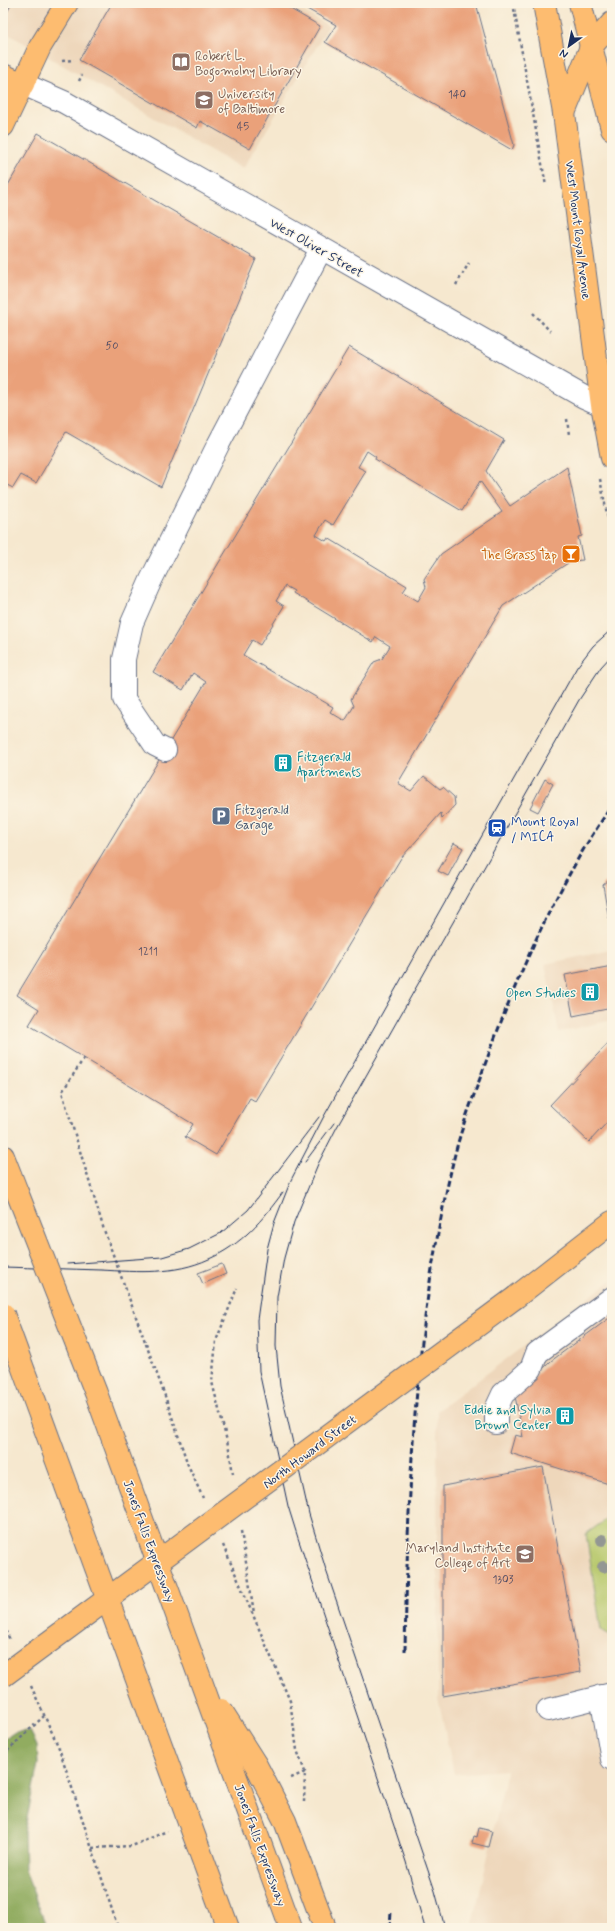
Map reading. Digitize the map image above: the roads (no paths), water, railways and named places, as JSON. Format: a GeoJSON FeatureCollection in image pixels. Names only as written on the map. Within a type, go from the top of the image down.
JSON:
{"type":"FeatureCollection","features":[{"type":"Feature","properties":{"kind":"main road"},"geometry":{"type":"LineString","coordinates":[[3,126],[40,47],[66,3]]}},
{"type":"Feature","properties":{"kind":"main road","name":"West Mount Royal Avenue"},"geometry":{"type":"LineString","coordinates":[[544,3],[564,113],[607,404],[612,458]]}},
{"type":"Feature","properties":{"kind":"main road"},"geometry":{"type":"LineString","coordinates":[[580,3],[612,129]]}},
{"type":"Feature","properties":{"kind":"main road"},"geometry":{"type":"LineString","coordinates":[[564,113],[591,47],[612,23]]}},
{"type":"Feature","properties":{"kind":"main road"},"geometry":{"type":"LineString","coordinates":[[3,75],[23,84]]}},
{"type":"Feature","properties":{"kind":"main road","name":"Jones Falls Expressway"},"geometry":{"type":"LineString","coordinates":[[3,1156],[96,1394],[292,1928]]}},
{"type":"Feature","properties":{"kind":"main road","name":"North Howard Street"},"geometry":{"type":"LineString","coordinates":[[3,1676],[516,1297],[612,1222]]}},
{"type":"Feature","properties":{"kind":"main road"},"geometry":{"type":"LineString","coordinates":[[3,1314],[228,1928]]}},
{"type":"Feature","properties":{"kind":"main road"},"geometry":{"type":"LineString","coordinates":[[199,1675],[256,1765],[285,1820],[325,1928]]}},
{"type":"Feature","properties":{"kind":"street","name":"West Oliver Street"},"geometry":{"type":"LineString","coordinates":[[23,84],[64,102],[578,394],[607,404]]}},
{"type":"Feature","properties":{"kind":"street"},"geometry":{"type":"LineString","coordinates":[[165,750],[155,745],[124,699],[124,659],[132,623],[151,580],[218,444],[321,249]]}},
{"type":"Feature","properties":{"kind":"street"},"geometry":{"type":"LineString","coordinates":[[496,1423],[496,1409],[503,1394],[531,1369],[537,1353],[612,1298]]}},
{"type":"Feature","properties":{"kind":"street"},"geometry":{"type":"LineString","coordinates":[[548,1710],[606,1695],[612,1759]]}},
{"type":"Feature","properties":{"kind":"tram line"},"geometry":{"type":"LineString","coordinates":[[425,1928],[406,1862],[288,1506],[259,1371],[257,1320],[267,1249],[274,1223],[291,1180],[323,1118],[577,667],[593,646],[612,629]]}},
{"type":"Feature","properties":{"kind":"tram line"},"geometry":{"type":"LineString","coordinates":[[445,1928],[435,1891],[326,1570],[309,1514],[280,1386],[276,1346],[277,1297],[284,1258],[294,1222],[318,1164],[337,1127],[579,700],[601,667],[612,655]]}},
{"type":"Feature","properties":{"kind":"tram line"},"geometry":{"type":"LineString","coordinates":[[67,1264],[162,1257],[189,1249],[221,1233],[248,1210],[319,1117]]}},
{"type":"Feature","properties":{"kind":"tram line"},"geometry":{"type":"LineString","coordinates":[[305,1162],[334,1123]]}},
{"type":"Feature","properties":{"kind":"tram line"},"geometry":{"type":"LineString","coordinates":[[3,1267],[142,1272],[183,1268],[209,1259],[231,1247],[259,1222],[283,1192]]}},
{"type":"Feature","properties":{"kind":"railway"},"geometry":{"type":"LineString","coordinates":[[405,1651],[408,1526],[416,1401],[422,1339],[441,1215],[455,1154],[464,1122],[502,1018],[535,942],[560,892],[610,808]]}},
{"type":"Feature","properties":{"kind":"railway"},"geometry":{"type":"LineString","coordinates":[[390,1928],[391,1911]]}},
{"type":"Feature","properties":{"kind":"place","name":"Robert L. Bogomolny Library"},"geometry":{"type":"Point","coordinates":[181,62]}},
{"type":"Feature","properties":{"kind":"place","name":"University of Baltimore"},"geometry":{"type":"Point","coordinates":[204,100]}},
{"type":"Feature","properties":{"kind":"place","name":"The Brass Tap"},"geometry":{"type":"Point","coordinates":[571,554]}},
{"type":"Feature","properties":{"kind":"place","name":"Fitzgerald Apartments"},"geometry":{"type":"Point","coordinates":[283,763]}},
{"type":"Feature","properties":{"kind":"place","name":"Fitzgerald Garage"},"geometry":{"type":"Point","coordinates":[221,816]}},
{"type":"Feature","properties":{"kind":"place","name":"Mount Royal / MICA"},"geometry":{"type":"Point","coordinates":[497,828]}},
{"type":"Feature","properties":{"kind":"place","name":"Open Studies"},"geometry":{"type":"Point","coordinates":[590,992]}},
{"type":"Feature","properties":{"kind":"place","name":"Eddie and Sylvia Brown Center"},"geometry":{"type":"Point","coordinates":[565,1416]}},
{"type":"Feature","properties":{"kind":"place","name":"Maryland Institute College of Art"},"geometry":{"type":"Point","coordinates":[525,1554]}}]}
